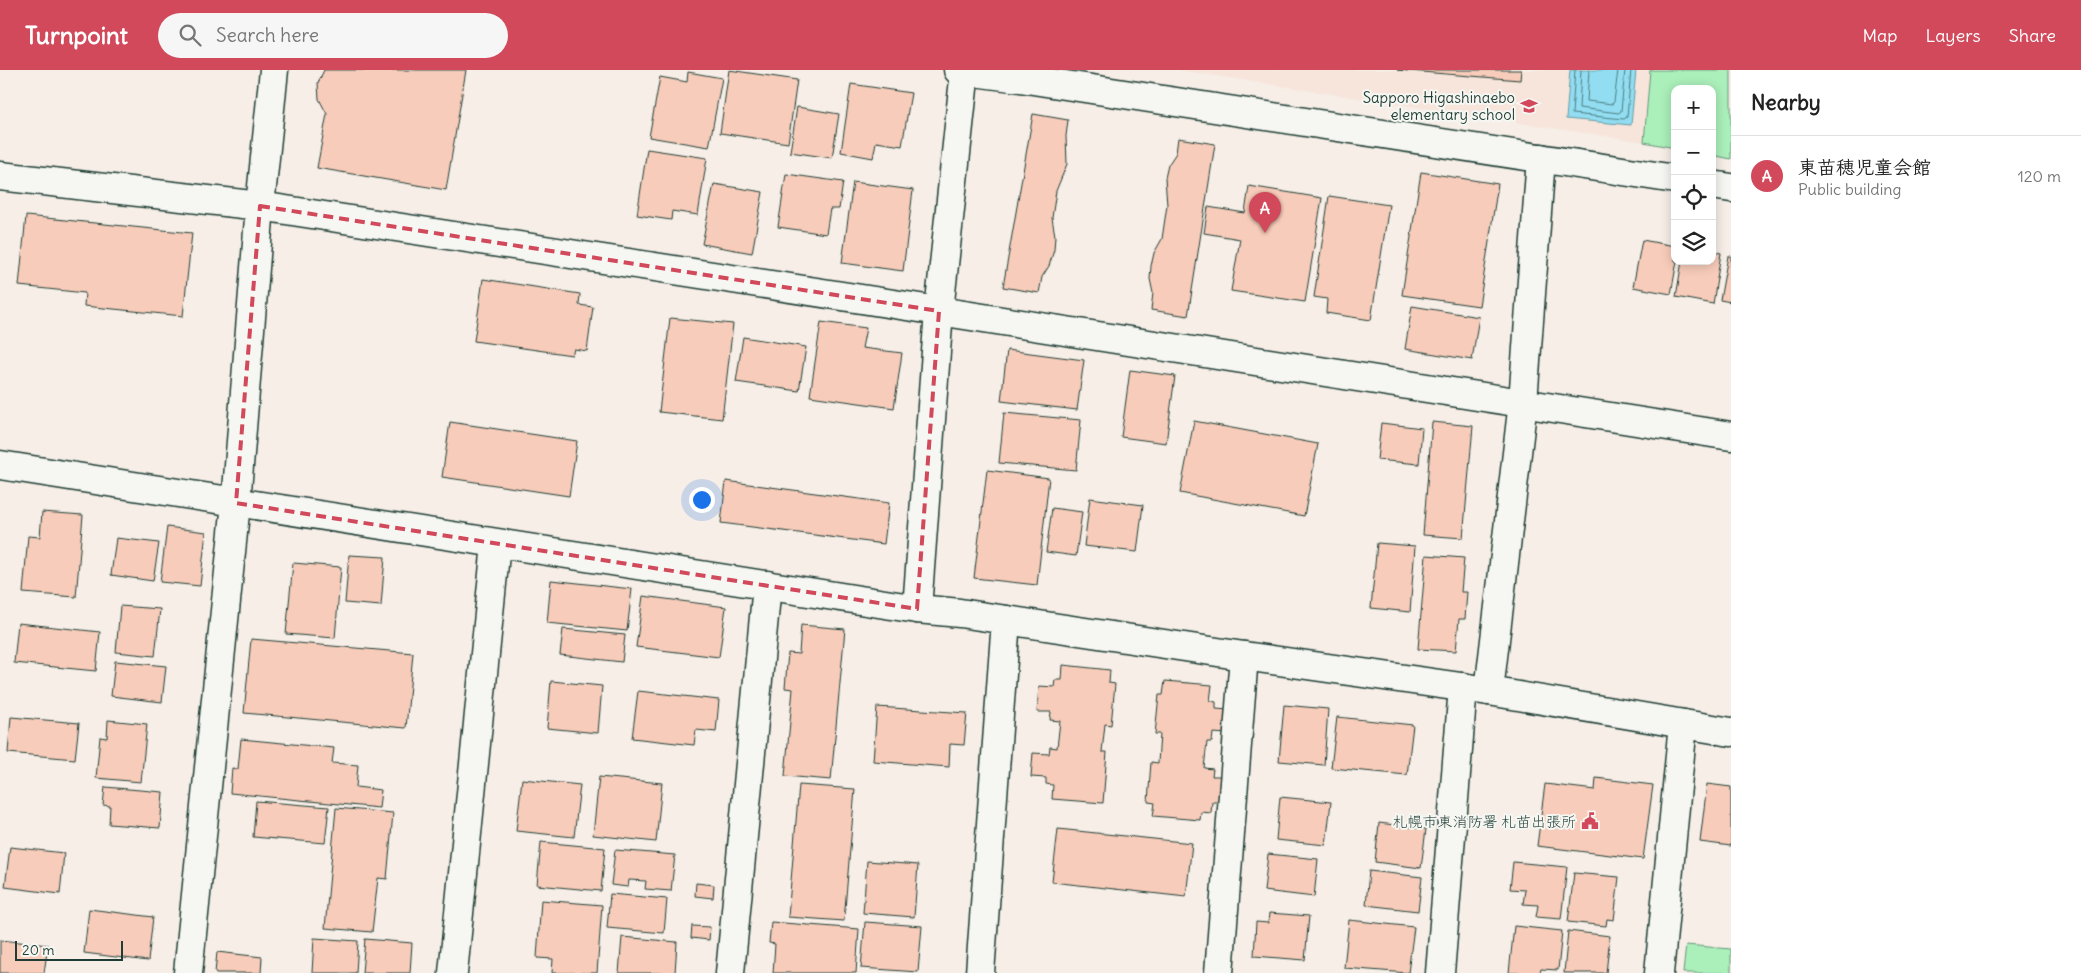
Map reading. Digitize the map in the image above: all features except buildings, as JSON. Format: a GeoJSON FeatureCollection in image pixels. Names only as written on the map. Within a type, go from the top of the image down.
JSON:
{"type":"FeatureCollection","features":[{"type":"Feature","properties":{"kind":"street"},"geometry":{"type":"LineString","coordinates":[[188,973],[236,503],[260,206],[274,70]]}},
{"type":"Feature","properties":{"kind":"street"},"geometry":{"type":"LineString","coordinates":[[917,609],[939,310],[962,70],[1671,178]]}},
{"type":"Feature","properties":{"kind":"street"},"geometry":{"type":"LineString","coordinates":[[1440,973],[1476,689],[1523,402],[1541,158]]}},
{"type":"Feature","properties":{"kind":"street"},"geometry":{"type":"LineString","coordinates":[[0,176],[260,206],[939,310],[1731,436]]}},
{"type":"Feature","properties":{"kind":"street"},"geometry":{"type":"LineString","coordinates":[[1716,186],[1731,188]]}},
{"type":"Feature","properties":{"kind":"street"},"geometry":{"type":"LineString","coordinates":[[0,465],[917,609],[960,613],[1476,689],[1731,732]]}},
{"type":"Feature","properties":{"kind":"street"},"geometry":{"type":"LineString","coordinates":[[453,973],[496,544]]}},
{"type":"Feature","properties":{"kind":"street"},"geometry":{"type":"LineString","coordinates":[[730,973],[767,585]]}},
{"type":"Feature","properties":{"kind":"street"},"geometry":{"type":"LineString","coordinates":[[980,973],[1006,620]]}},
{"type":"Feature","properties":{"kind":"street"},"geometry":{"type":"LineString","coordinates":[[1219,973],[1244,656]]}},
{"type":"Feature","properties":{"kind":"street"},"geometry":{"type":"LineString","coordinates":[[1659,973],[1683,724]]}},
{"type":"Feature","properties":{"kind":"highlighted area"},"geometry":{"type":"Polygon","coordinates":[[[260,206],[939,311],[917,609],[236,503],[260,206]]]}},
{"type":"Feature","properties":{"kind":"shaded area","name":"Sapporo Higashinaebo elementary school"},"geometry":{"type":"Polygon","coordinates":[[[1178,70],[1650,70],[1644,142],[1178,70]]]}},
{"type":"Feature","properties":{"kind":"green space"},"geometry":{"type":"Polygon","coordinates":[[[1650,70],[1731,70],[1731,159],[1716,156],[1716,85],[1671,85],[1671,147],[1644,142],[1650,70]]]}},
{"type":"Feature","properties":{"kind":"green space"},"geometry":{"type":"Polygon","coordinates":[[[1686,945],[1731,949],[1731,973],[1683,973],[1686,945]]]}},
{"type":"Feature","properties":{"kind":"water"},"geometry":{"type":"Polygon","coordinates":[[[1570,70],[1636,70],[1631,125],[1566,119],[1570,70]]]}},
{"type":"Feature","properties":{"kind":"place","name":"Sapporo Higashinaebo elementary school"},"geometry":{"type":"Point","coordinates":[1529,106]}},
{"type":"Feature","properties":{"kind":"place","name":"東苗穂児童会館"},"geometry":{"type":"Point","coordinates":[1265,233]}},
{"type":"Feature","properties":{"kind":"place","name":"札幌市東消防署 札苗出張所"},"geometry":{"type":"Point","coordinates":[1590,821]}}]}
